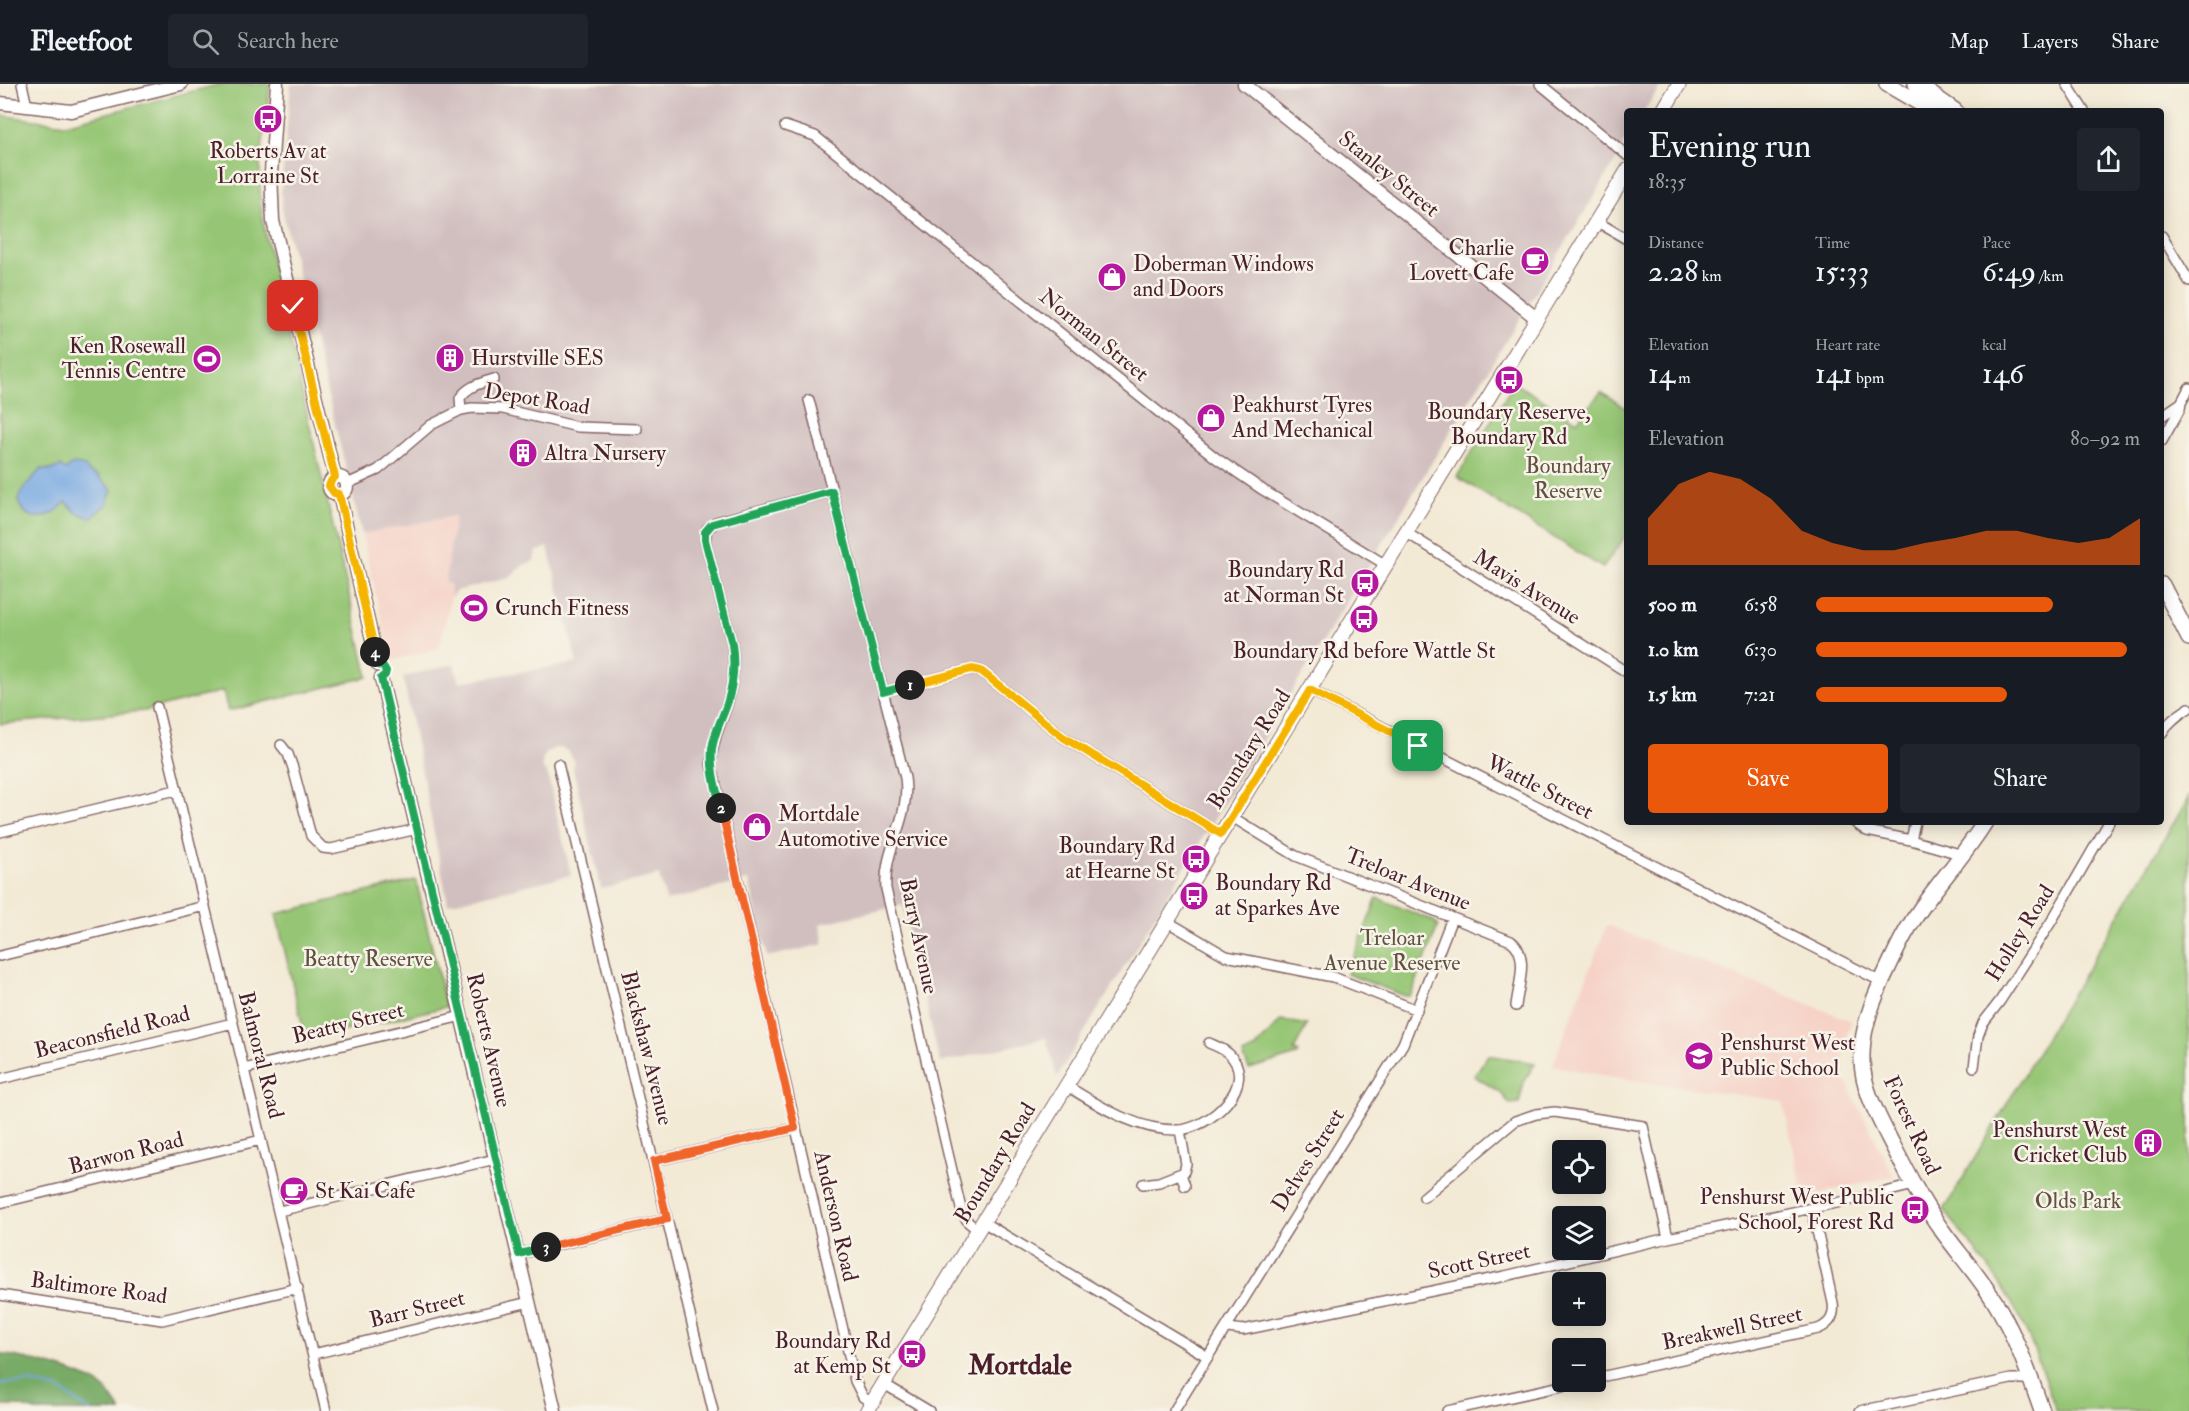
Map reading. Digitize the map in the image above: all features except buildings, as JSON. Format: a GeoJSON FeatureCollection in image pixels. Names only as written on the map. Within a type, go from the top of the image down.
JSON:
{"type":"FeatureCollection","features":[{"type":"Feature","properties":{"kind":"main road"},"geometry":{"type":"LineString","coordinates":[[1665,108],[1679,84]]}},
{"type":"Feature","properties":{"kind":"main road"},"geometry":{"type":"LineString","coordinates":[[1887,84],[1927,108]]}},
{"type":"Feature","properties":{"kind":"main road"},"geometry":{"type":"LineString","coordinates":[[1916,84],[1952,108]]}},
{"type":"Feature","properties":{"kind":"main road","name":"Boundary Road"},"geometry":{"type":"LineString","coordinates":[[870,1407],[1624,176]]}},
{"type":"Feature","properties":{"kind":"main road"},"geometry":{"type":"LineString","coordinates":[[2164,589],[2188,636]]}},
{"type":"Feature","properties":{"kind":"main road"},"geometry":{"type":"LineString","coordinates":[[2164,606],[2188,636]]}},
{"type":"Feature","properties":{"kind":"main road","name":"Forest Road"},"geometry":{"type":"LineString","coordinates":[[1983,825],[1910,925],[1882,982],[1869,1015],[1862,1061],[1864,1078],[1875,1109],[1914,1185],[1928,1210],[1995,1302],[2015,1340],[2042,1411]]}},
{"type":"Feature","properties":{"kind":"street"},"geometry":{"type":"LineString","coordinates":[[22,84],[27,106]]}},
{"type":"Feature","properties":{"kind":"street"},"geometry":{"type":"LineString","coordinates":[[0,102],[71,111],[147,88],[181,84]]}},
{"type":"Feature","properties":{"kind":"street"},"geometry":{"type":"LineString","coordinates":[[277,84],[271,173],[273,221],[335,477],[344,479],[343,489]]}},
{"type":"Feature","properties":{"kind":"street","name":"Stanley Street"},"geometry":{"type":"LineString","coordinates":[[1244,84],[1536,318]]}},
{"type":"Feature","properties":{"kind":"street"},"geometry":{"type":"LineString","coordinates":[[1540,84],[1624,153]]}},
{"type":"Feature","properties":{"kind":"street"},"geometry":{"type":"LineString","coordinates":[[2067,84],[2082,108]]}},
{"type":"Feature","properties":{"kind":"street","name":"Norman Street"},"geometry":{"type":"LineString","coordinates":[[785,126],[815,136],[1216,458],[1263,490],[1386,565]]}},
{"type":"Feature","properties":{"kind":"street"},"geometry":{"type":"LineString","coordinates":[[1596,221],[1624,238]]}},
{"type":"Feature","properties":{"kind":"street"},"geometry":{"type":"LineString","coordinates":[[2164,239],[2189,281]]}},
{"type":"Feature","properties":{"kind":"street"},"geometry":{"type":"LineString","coordinates":[[461,410],[460,398],[466,391],[477,384],[494,379]]}},
{"type":"Feature","properties":{"kind":"street"},"geometry":{"type":"LineString","coordinates":[[2164,438],[2180,410],[2189,388]]}},
{"type":"Feature","properties":{"kind":"street","name":"Barry Avenue"},"geometry":{"type":"LineString","coordinates":[[809,400],[903,769],[907,796],[904,815],[888,861],[886,889],[962,1213],[969,1223],[981,1226]]}},
{"type":"Feature","properties":{"kind":"street"},"geometry":{"type":"LineString","coordinates":[[2164,415],[2181,403]]}},
{"type":"Feature","properties":{"kind":"street","name":"Depot Road"},"geometry":{"type":"LineString","coordinates":[[343,489],[378,470],[427,428],[461,410],[493,407],[578,427],[637,429]]}},
{"type":"Feature","properties":{"kind":"street","name":"Roberts Avenue"},"geometry":{"type":"LineString","coordinates":[[343,489],[378,665],[383,666],[386,671],[381,678],[555,1411]]}},
{"type":"Feature","properties":{"kind":"street","name":"Anderson Road"},"geometry":{"type":"LineString","coordinates":[[832,491],[716,522],[707,529],[705,536],[732,644],[734,661],[727,703],[714,738],[712,771],[855,1381],[870,1407]]}},
{"type":"Feature","properties":{"kind":"street","name":"Mavis Avenue"},"geometry":{"type":"LineString","coordinates":[[1407,533],[1624,671]]}},
{"type":"Feature","properties":{"kind":"street"},"geometry":{"type":"LineString","coordinates":[[883,692],[972,669],[981,671],[1063,737],[1221,834]]}},
{"type":"Feature","properties":{"kind":"street","name":"Wattle Street"},"geometry":{"type":"LineString","coordinates":[[1310,690],[1882,982]]}},
{"type":"Feature","properties":{"kind":"street","name":"Balmoral Road"},"geometry":{"type":"LineString","coordinates":[[157,708],[326,1411]]}},
{"type":"Feature","properties":{"kind":"street"},"geometry":{"type":"LineString","coordinates":[[2164,730],[2172,720],[2189,708]]}},
{"type":"Feature","properties":{"kind":"street"},"geometry":{"type":"LineString","coordinates":[[281,745],[288,754],[293,768],[311,836],[323,848],[331,849],[417,829]]}},
{"type":"Feature","properties":{"kind":"street","name":"Blackshaw Avenue"},"geometry":{"type":"LineString","coordinates":[[558,764],[713,1411]]}},
{"type":"Feature","properties":{"kind":"street"},"geometry":{"type":"LineString","coordinates":[[0,832],[177,790]]}},
{"type":"Feature","properties":{"kind":"street","name":"Treloar Avenue"},"geometry":{"type":"LineString","coordinates":[[1232,817],[1296,856],[1511,941],[1518,948],[1522,959],[1516,1006]]}},
{"type":"Feature","properties":{"kind":"street"},"geometry":{"type":"LineString","coordinates":[[1858,825],[1867,831],[1911,840],[1963,855]]}},
{"type":"Feature","properties":{"kind":"street"},"geometry":{"type":"LineString","coordinates":[[1911,840],[1914,825]]}},
{"type":"Feature","properties":{"kind":"street","name":"Holley Road"},"geometry":{"type":"LineString","coordinates":[[1974,1067],[1978,1036],[1983,1023],[2000,1001],[2051,922],[2107,825]]}},
{"type":"Feature","properties":{"kind":"street"},"geometry":{"type":"LineString","coordinates":[[0,956],[205,906]]}},
{"type":"Feature","properties":{"kind":"street","name":"Delves Street"},"geometry":{"type":"LineString","coordinates":[[1174,1411],[1228,1328],[1403,1044],[1452,918]]}},
{"type":"Feature","properties":{"kind":"street"},"geometry":{"type":"LineString","coordinates":[[1168,922],[1226,956],[1333,977],[1417,1010]]}},
{"type":"Feature","properties":{"kind":"street","name":"Beatty Street"},"geometry":{"type":"LineString","coordinates":[[244,1069],[462,1016]]}},
{"type":"Feature","properties":{"kind":"street","name":"Beaconsfield Road"},"geometry":{"type":"LineString","coordinates":[[0,1079],[233,1023]]}},
{"type":"Feature","properties":{"kind":"street"},"geometry":{"type":"LineString","coordinates":[[1067,1086],[1130,1120],[1159,1128],[1180,1130],[1219,1113],[1235,1089],[1238,1076],[1234,1060],[1228,1053],[1209,1043]]}},
{"type":"Feature","properties":{"kind":"street"},"geometry":{"type":"LineString","coordinates":[[1424,1197],[1515,1121],[1536,1114],[1555,1112],[1643,1126],[1668,1238]]}},
{"type":"Feature","properties":{"kind":"street"},"geometry":{"type":"LineString","coordinates":[[654,1161],[795,1128]]}},
{"type":"Feature","properties":{"kind":"street"},"geometry":{"type":"LineString","coordinates":[[1143,1184],[1160,1182],[1185,1171],[1186,1164],[1180,1130]]}},
{"type":"Feature","properties":{"kind":"street","name":"Barwon Road"},"geometry":{"type":"LineString","coordinates":[[0,1203],[261,1140]]}},
{"type":"Feature","properties":{"kind":"street"},"geometry":{"type":"LineString","coordinates":[[279,1211],[495,1159]]}},
{"type":"Feature","properties":{"kind":"street"},"geometry":{"type":"LineString","coordinates":[[1181,1174],[1185,1186]]}},
{"type":"Feature","properties":{"kind":"street","name":"Scott Street"},"geometry":{"type":"LineString","coordinates":[[1228,1328],[1240,1330],[1254,1328],[1505,1276],[1914,1185]]}},
{"type":"Feature","properties":{"kind":"street","name":"Breakwell Street"},"geometry":{"type":"LineString","coordinates":[[1606,1376],[1818,1329],[1826,1324],[1834,1314],[1833,1303],[1812,1208]]}},
{"type":"Feature","properties":{"kind":"street"},"geometry":{"type":"LineString","coordinates":[[519,1254],[667,1219]]}},
{"type":"Feature","properties":{"kind":"street"},"geometry":{"type":"LineString","coordinates":[[981,1226],[1208,1357]]}},
{"type":"Feature","properties":{"kind":"street","name":"Baltimore Road"},"geometry":{"type":"LineString","coordinates":[[0,1295],[162,1320],[298,1288]]}},
{"type":"Feature","properties":{"kind":"street","name":"Barr Street"},"geometry":{"type":"LineString","coordinates":[[313,1354],[529,1302]]}},
{"type":"Feature","properties":{"kind":"street"},"geometry":{"type":"LineString","coordinates":[[1860,1411],[2011,1378],[2030,1379]]}},
{"type":"Feature","properties":{"kind":"street"},"geometry":{"type":"LineString","coordinates":[[884,1384],[929,1411]]}},
{"type":"Feature","properties":{"kind":"street"},"geometry":{"type":"LineString","coordinates":[[1447,1411],[1552,1388]]}},
{"type":"Feature","properties":{"kind":"shaded area"},"geometry":{"type":"Polygon","coordinates":[[[291,84],[1662,84],[1646,108],[1624,108],[1624,143],[1615,162],[1057,1077],[1046,1038],[940,1063],[903,905],[820,924],[824,944],[767,957],[749,880],[666,901],[659,875],[601,889],[573,769],[574,760],[569,752],[562,748],[554,748],[548,752],[543,758],[542,767],[547,772],[571,875],[448,904],[403,677],[454,664],[459,682],[577,663],[548,547],[536,552],[534,561],[524,565],[508,578],[456,591],[451,597],[451,585],[445,582],[455,516],[362,534],[282,209],[281,191],[291,84]]]}},
{"type":"Feature","properties":{"kind":"shaded area"},"geometry":{"type":"Polygon","coordinates":[[[455,516],[445,581],[451,585],[451,597],[439,648],[391,661],[362,534],[455,516]]]}},
{"type":"Feature","properties":{"kind":"shaded area","name":"Penshurst West Public School"},"geometry":{"type":"Polygon","coordinates":[[[1607,925],[1852,1021],[1843,1046],[1844,1078],[1894,1176],[1804,1197],[1783,1101],[1637,1081],[1552,1066],[1607,925]]]}},
{"type":"Feature","properties":{"kind":"green space"},"geometry":{"type":"Polygon","coordinates":[[[221,84],[270,84],[260,167],[260,199],[265,233],[368,677],[228,711],[223,691],[144,711],[0,724],[0,115],[65,124],[221,84]]]}},
{"type":"Feature","properties":{"kind":"green space","name":"Boundary Reserve"},"geometry":{"type":"Polygon","coordinates":[[[1514,383],[1577,421],[1601,392],[1624,407],[1624,538],[1603,568],[1457,477],[1514,383]]]}},
{"type":"Feature","properties":{"kind":"green space","name":"Olds Park"},"geometry":{"type":"Polygon","coordinates":[[[2189,797],[2189,1411],[2056,1411],[2018,1314],[1987,1265],[1944,1210],[2189,797]]]}},
{"type":"Feature","properties":{"kind":"green space","name":"Beatty Reserve"},"geometry":{"type":"Polygon","coordinates":[[[416,880],[446,1007],[306,1040],[276,914],[416,880]]]}},
{"type":"Feature","properties":{"kind":"green space","name":"Treloar Avenue Reserve"},"geometry":{"type":"Polygon","coordinates":[[[1377,898],[1434,921],[1438,926],[1409,996],[1347,974],[1377,898]]]}},
{"type":"Feature","properties":{"kind":"green space"},"geometry":{"type":"Polygon","coordinates":[[[1281,1020],[1307,1025],[1294,1050],[1299,1053],[1249,1069],[1243,1055],[1255,1049],[1281,1020]]]}},
{"type":"Feature","properties":{"kind":"green space"},"geometry":{"type":"Polygon","coordinates":[[[1488,1055],[1535,1063],[1524,1082],[1519,1103],[1510,1104],[1500,1092],[1474,1076],[1488,1055]]]}},
{"type":"Feature","properties":{"kind":"green space"},"geometry":{"type":"Polygon","coordinates":[[[0,1354],[54,1366],[95,1382],[107,1390],[121,1411],[36,1411],[18,1406],[0,1406],[0,1354]]]}},
{"type":"Feature","properties":{"kind":"water"},"geometry":{"type":"Polygon","coordinates":[[[75,464],[84,466],[112,490],[106,505],[91,518],[77,513],[66,502],[55,512],[43,517],[32,516],[23,511],[18,499],[23,489],[41,469],[51,470],[60,466],[66,470],[75,464]]]}},
{"type":"Feature","properties":{"kind":"waterway"},"geometry":{"type":"LineString","coordinates":[[0,1383],[30,1382],[59,1389],[90,1411]]}},
{"type":"Feature","properties":{"kind":"place","name":"Roberts Av at Lorraine St"},"geometry":{"type":"Point","coordinates":[268,119]}},
{"type":"Feature","properties":{"kind":"place","name":"Charlie Lovett Cafe"},"geometry":{"type":"Point","coordinates":[1535,261]}},
{"type":"Feature","properties":{"kind":"place","name":"Doberman Windows and Doors"},"geometry":{"type":"Point","coordinates":[1112,277]}},
{"type":"Feature","properties":{"kind":"place","name":"Hurstville SES"},"geometry":{"type":"Point","coordinates":[450,358]}},
{"type":"Feature","properties":{"kind":"place","name":"Ken Rosewall Tennis Centre"},"geometry":{"type":"Point","coordinates":[207,359]}},
{"type":"Feature","properties":{"kind":"place","name":"Boundary Reserve, Boundary Rd"},"geometry":{"type":"Point","coordinates":[1509,380]}},
{"type":"Feature","properties":{"kind":"place","name":"Peakhurst Tyres And Mechanical"},"geometry":{"type":"Point","coordinates":[1211,418]}},
{"type":"Feature","properties":{"kind":"place","name":"Altra Nursery"},"geometry":{"type":"Point","coordinates":[523,453]}},
{"type":"Feature","properties":{"kind":"place","name":"Boundary Rd at Norman St"},"geometry":{"type":"Point","coordinates":[1365,583]}},
{"type":"Feature","properties":{"kind":"place","name":"Crunch Fitness"},"geometry":{"type":"Point","coordinates":[474,608]}},
{"type":"Feature","properties":{"kind":"place","name":"Boundary Rd before Wattle St"},"geometry":{"type":"Point","coordinates":[1364,619]}},
{"type":"Feature","properties":{"kind":"place","name":"Mortdale Automotive Service"},"geometry":{"type":"Point","coordinates":[757,827]}},
{"type":"Feature","properties":{"kind":"place","name":"Boundary Rd at Hearne St"},"geometry":{"type":"Point","coordinates":[1196,859]}},
{"type":"Feature","properties":{"kind":"place","name":"Boundary Rd at Sparkes Ave"},"geometry":{"type":"Point","coordinates":[1194,896]}},
{"type":"Feature","properties":{"kind":"place","name":"Penshurst West Public School"},"geometry":{"type":"Point","coordinates":[1699,1056]}},
{"type":"Feature","properties":{"kind":"place","name":"Penshurst West Cricket Club"},"geometry":{"type":"Point","coordinates":[2148,1143]}},
{"type":"Feature","properties":{"kind":"place","name":"St Kai Cafe"},"geometry":{"type":"Point","coordinates":[294,1191]}},
{"type":"Feature","properties":{"kind":"place","name":"Penshurst West Public School, Forest Rd"},"geometry":{"type":"Point","coordinates":[1915,1210]}},
{"type":"Feature","properties":{"kind":"place","name":"Boundary Rd at Kemp St"},"geometry":{"type":"Point","coordinates":[912,1354]}},
{"type":"Feature","properties":{"kind":"district","name":"Mortdale"},"geometry":{"type":"Point","coordinates":[1020,1365]}},
{"type":"Feature","properties":{"kind":"route"},"geometry":{"type":"LineString","coordinates":[[293,306],[335,477],[329,486],[331,491],[339,494],[378,665],[383,666],[386,671],[381,678],[519,1254],[667,1219],[654,1161],[795,1128],[712,771],[714,738],[727,703],[734,661],[732,644],[705,540],[705,532],[712,524],[832,491],[883,692],[972,669],[981,671],[1063,737],[1221,834],[1310,690],[1418,746]]}}]}
